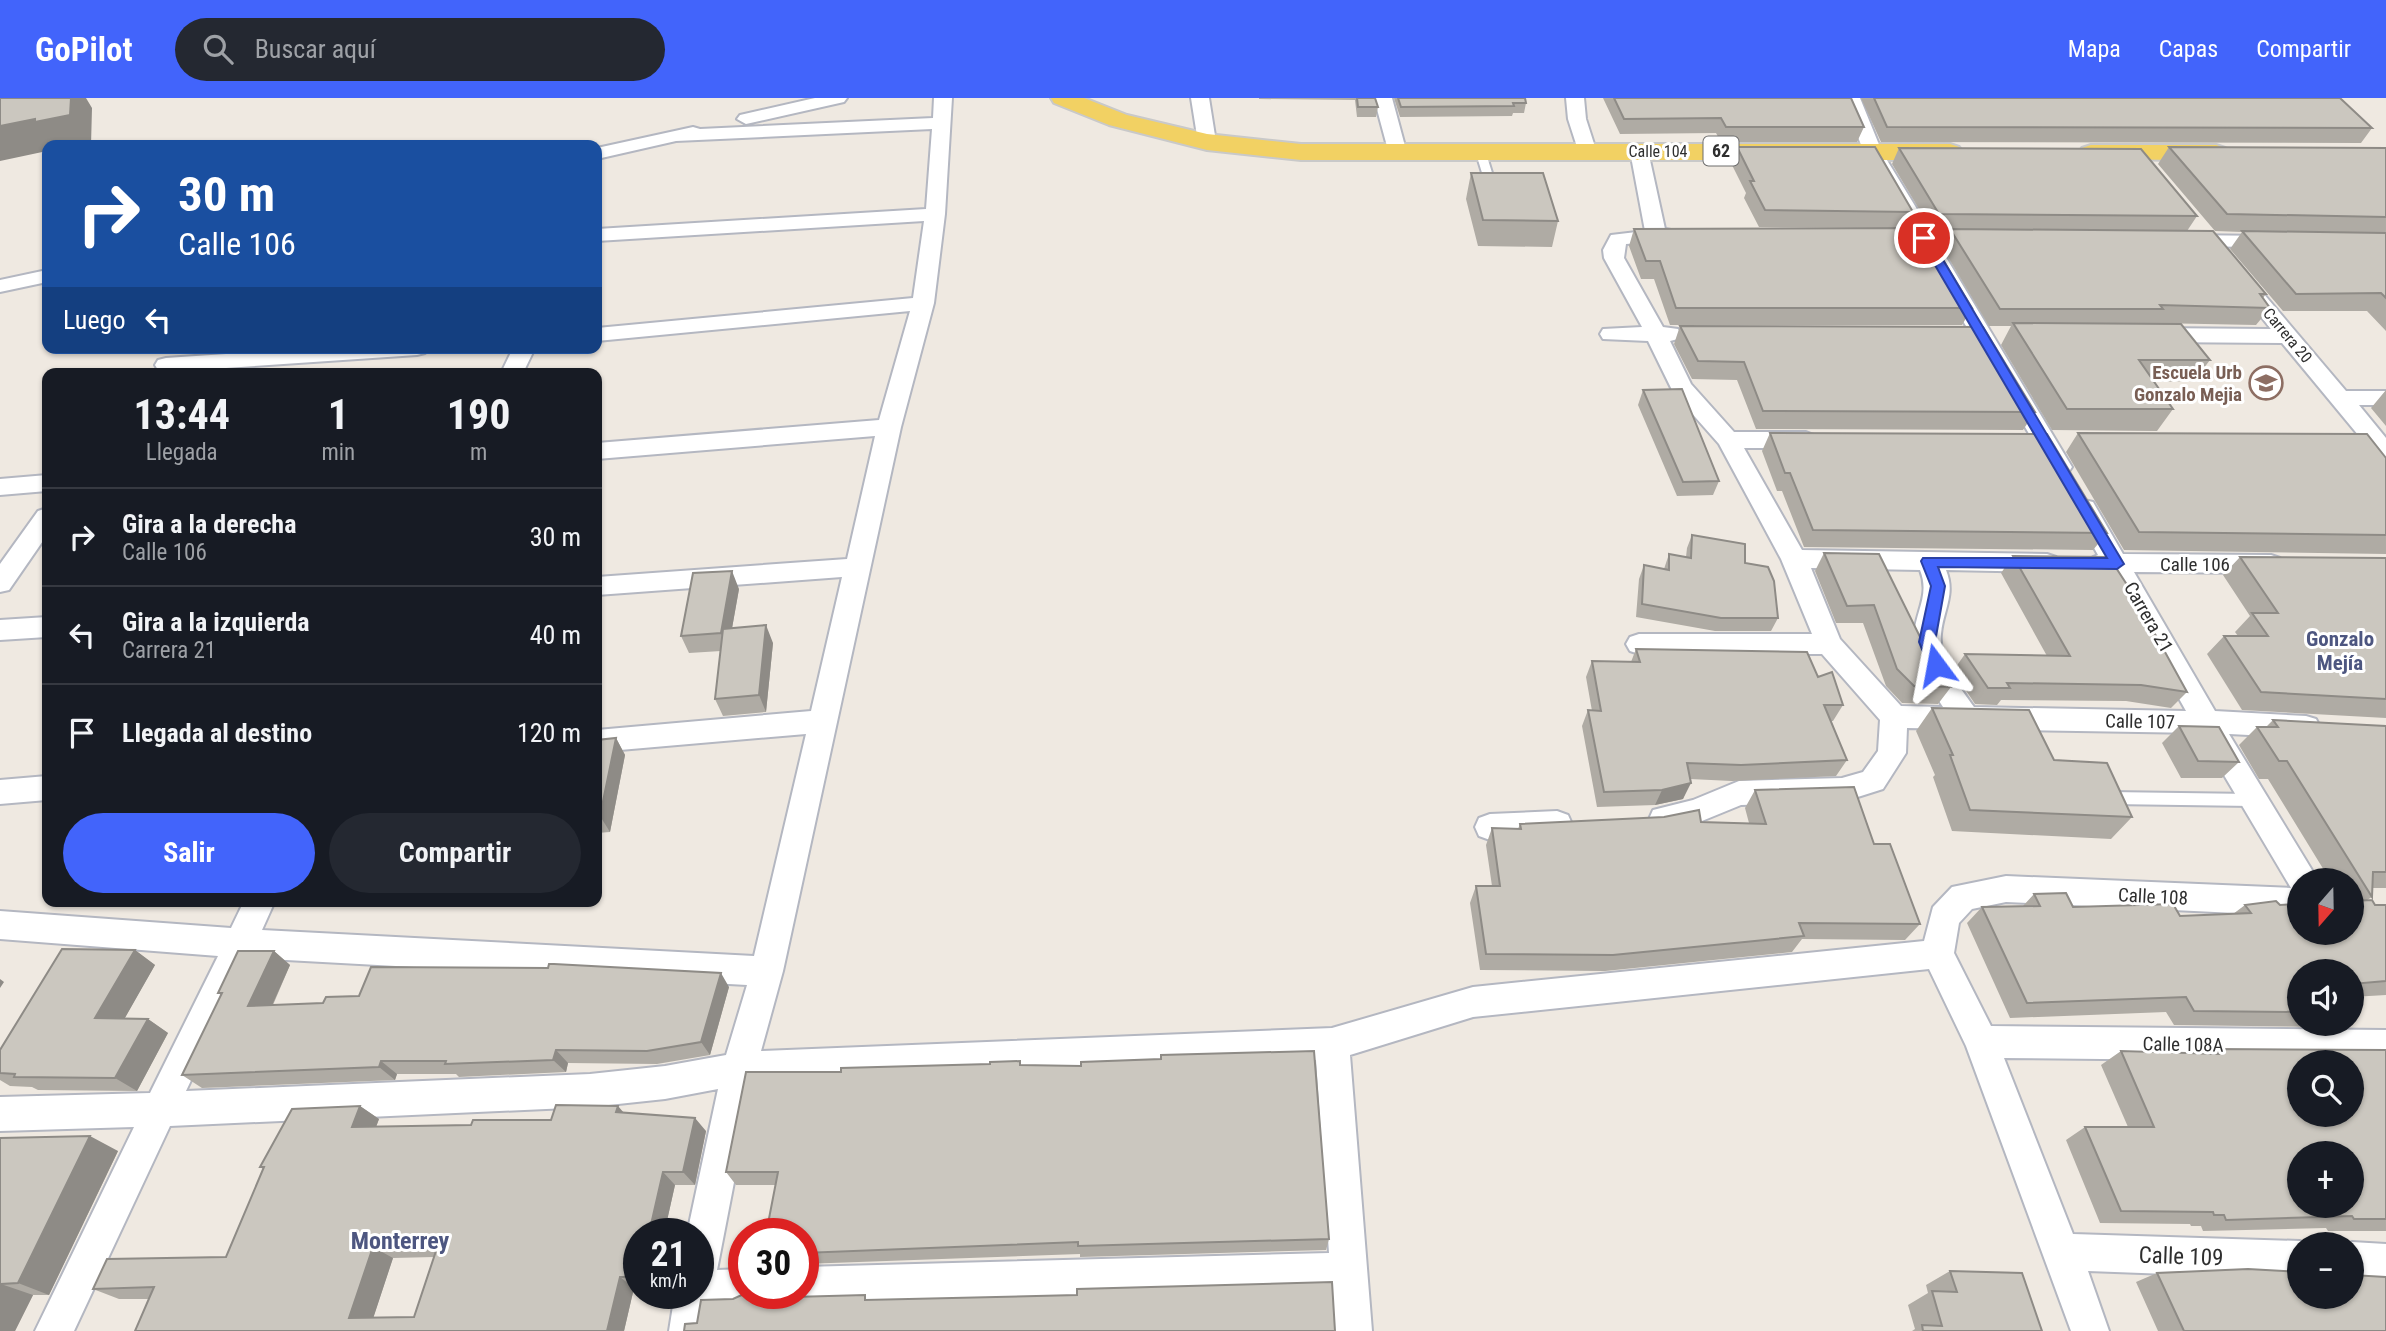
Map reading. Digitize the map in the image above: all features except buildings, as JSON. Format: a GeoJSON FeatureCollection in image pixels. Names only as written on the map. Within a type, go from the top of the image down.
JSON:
{"type":"FeatureCollection","features":[{"type":"Feature","properties":{"kind":"main road","name":"Calle 104"},"geometry":{"type":"LineString","coordinates":[[1063,98],[1118,120],[1207,142],[1301,152],[1970,152]]}},
{"type":"Feature","properties":{"kind":"main road"},"geometry":{"type":"LineString","coordinates":[[2066,152],[2247,153]]}},
{"type":"Feature","properties":{"kind":"street"},"geometry":{"type":"LineString","coordinates":[[602,152],[838,98]]}},
{"type":"Feature","properties":{"kind":"street"},"geometry":{"type":"LineString","coordinates":[[1200,98],[1207,142]]}},
{"type":"Feature","properties":{"kind":"street"},"geometry":{"type":"LineString","coordinates":[[1383,98],[1397,150]]}},
{"type":"Feature","properties":{"kind":"street"},"geometry":{"type":"LineString","coordinates":[[1560,98],[1577,119]]}},
{"type":"Feature","properties":{"kind":"street"},"geometry":{"type":"LineString","coordinates":[[1575,98],[1577,119],[1587,150]]}},
{"type":"Feature","properties":{"kind":"street","name":"Carrera 21"},"geometry":{"type":"LineString","coordinates":[[1851,98],[1873,152],[2117,564],[2252,800],[2295,868]]}},
{"type":"Feature","properties":{"kind":"street"},"geometry":{"type":"LineString","coordinates":[[677,136],[943,110],[935,214],[923,303],[889,427],[767,971],[739,1068],[709,1218]]}},
{"type":"Feature","properties":{"kind":"street"},"geometry":{"type":"LineString","coordinates":[[1639,151],[1656,235]]}},
{"type":"Feature","properties":{"kind":"street"},"geometry":{"type":"LineString","coordinates":[[2135,153],[2152,173]]}},
{"type":"Feature","properties":{"kind":"street"},"geometry":{"type":"LineString","coordinates":[[602,235],[935,214]]}},
{"type":"Feature","properties":{"kind":"street","name":"Carrera 20"},"geometry":{"type":"LineString","coordinates":[[2193,222],[2382,447]]}},
{"type":"Feature","properties":{"kind":"street"},"geometry":{"type":"LineString","coordinates":[[1642,821],[1697,811],[1739,793],[1842,790],[1873,781],[1892,753],[1894,717],[1829,645],[1794,559],[1728,440],[1681,387],[1656,334],[1614,258],[1615,242],[1624,237],[1696,236]]}},
{"type":"Feature","properties":{"kind":"street"},"geometry":{"type":"LineString","coordinates":[[1871,237],[2006,239]]}},
{"type":"Feature","properties":{"kind":"street"},"geometry":{"type":"LineString","coordinates":[[2168,241],[2291,242]]}},
{"type":"Feature","properties":{"kind":"street"},"geometry":{"type":"LineString","coordinates":[[0,286],[42,277]]}},
{"type":"Feature","properties":{"kind":"street"},"geometry":{"type":"LineString","coordinates":[[0,307],[23,281]]}},
{"type":"Feature","properties":{"kind":"street"},"geometry":{"type":"LineString","coordinates":[[602,334],[923,303]]}},
{"type":"Feature","properties":{"kind":"street"},"geometry":{"type":"LineString","coordinates":[[1954,333],[2009,333]]}},
{"type":"Feature","properties":{"kind":"street"},"geometry":{"type":"LineString","coordinates":[[1611,334],[1697,334]]}},
{"type":"Feature","properties":{"kind":"street"},"geometry":{"type":"LineString","coordinates":[[2135,334],[2289,336]]}},
{"type":"Feature","properties":{"kind":"street"},"geometry":{"type":"LineString","coordinates":[[168,362],[310,354]]}},
{"type":"Feature","properties":{"kind":"street"},"geometry":{"type":"LineString","coordinates":[[2340,398],[2386,398]]}},
{"type":"Feature","properties":{"kind":"street"},"geometry":{"type":"LineString","coordinates":[[602,451],[889,427]]}},
{"type":"Feature","properties":{"kind":"street"},"geometry":{"type":"LineString","coordinates":[[1728,440],[1824,440]]}},
{"type":"Feature","properties":{"kind":"street"},"geometry":{"type":"LineString","coordinates":[[2017,442],[2073,442]]}},
{"type":"Feature","properties":{"kind":"street"},"geometry":{"type":"LineString","coordinates":[[2350,442],[2382,447]]}},
{"type":"Feature","properties":{"kind":"street"},"geometry":{"type":"LineString","coordinates":[[0,487],[42,483]]}},
{"type":"Feature","properties":{"kind":"street"},"geometry":{"type":"LineString","coordinates":[[0,583],[42,524]]}},
{"type":"Feature","properties":{"kind":"street","name":"Calle 106"},"geometry":{"type":"LineString","coordinates":[[1794,559],[2292,564]]}},
{"type":"Feature","properties":{"kind":"street"},"geometry":{"type":"LineString","coordinates":[[1928,561],[1938,586],[1938,597],[1928,625],[1927,642],[1952,698],[1966,718]]}},
{"type":"Feature","properties":{"kind":"street"},"geometry":{"type":"LineString","coordinates":[[602,586],[858,567]]}},
{"type":"Feature","properties":{"kind":"street"},"geometry":{"type":"LineString","coordinates":[[0,630],[42,627]]}},
{"type":"Feature","properties":{"kind":"street"},"geometry":{"type":"LineString","coordinates":[[1639,644],[1829,645]]}},
{"type":"Feature","properties":{"kind":"street","name":"Calle 107"},"geometry":{"type":"LineString","coordinates":[[1894,717],[2209,722],[2332,728]]}},
{"type":"Feature","properties":{"kind":"street"},"geometry":{"type":"LineString","coordinates":[[602,741],[824,720]]}},
{"type":"Feature","properties":{"kind":"street"},"geometry":{"type":"LineString","coordinates":[[0,792],[42,788]]}},
{"type":"Feature","properties":{"kind":"street"},"geometry":{"type":"LineString","coordinates":[[1490,827],[1586,823]]}},
{"type":"Feature","properties":{"kind":"street","name":"Calle 108"},"geometry":{"type":"LineString","coordinates":[[1938,954],[1944,917],[1964,897],[2006,889],[2287,901]]}},
{"type":"Feature","properties":{"kind":"street"},"geometry":{"type":"LineString","coordinates":[[54,1331],[257,907]]}},
{"type":"Feature","properties":{"kind":"street"},"geometry":{"type":"LineString","coordinates":[[0,925],[240,943],[767,971]]}},
{"type":"Feature","properties":{"kind":"street"},"geometry":{"type":"LineString","coordinates":[[0,1114],[160,1110],[567,1091],[695,1079],[739,1068],[1332,1044],[1473,1002],[1938,954],[1981,1042],[2090,1331]]}},
{"type":"Feature","properties":{"kind":"street","name":"Calle 108A"},"geometry":{"type":"LineString","coordinates":[[1981,1042],[2386,1046]]}},
{"type":"Feature","properties":{"kind":"street"},"geometry":{"type":"LineString","coordinates":[[1332,1044],[1353,1331]]}},
{"type":"Feature","properties":{"kind":"street","name":"Calle 109"},"geometry":{"type":"LineString","coordinates":[[2062,1252],[2287,1260]]}},
{"type":"Feature","properties":{"kind":"street"},"geometry":{"type":"LineString","coordinates":[[2364,1262],[2386,1263]]}},
{"type":"Feature","properties":{"kind":"street"},"geometry":{"type":"LineString","coordinates":[[819,1286],[1348,1271]]}},
{"type":"Feature","properties":{"kind":"street"},"geometry":{"type":"LineString","coordinates":[[688,1331],[691,1309]]}},
{"type":"Feature","properties":{"kind":"lane"},"geometry":{"type":"LineString","coordinates":[[1480,150],[1493,194]]}},
{"type":"Feature","properties":{"kind":"lane"},"geometry":{"type":"LineString","coordinates":[[2110,797],[2252,800]]}},
{"type":"Feature","properties":{"kind":"place","name":"Escuela Urb Gonzalo Mejia"},"geometry":{"type":"Point","coordinates":[2266,383]}},
{"type":"Feature","properties":{"kind":"district","name":"Gonzalo Mejía"},"geometry":{"type":"Point","coordinates":[2340,651]}},
{"type":"Feature","properties":{"kind":"district","name":"Monterrey"},"geometry":{"type":"Point","coordinates":[400,1241]}},
{"type":"Feature","properties":{"kind":"route"},"geometry":{"type":"LineString","coordinates":[[1924,238],[2117,564],[1928,561],[1938,586],[1938,597],[1928,625],[1927,642],[1936,665]]}}]}
